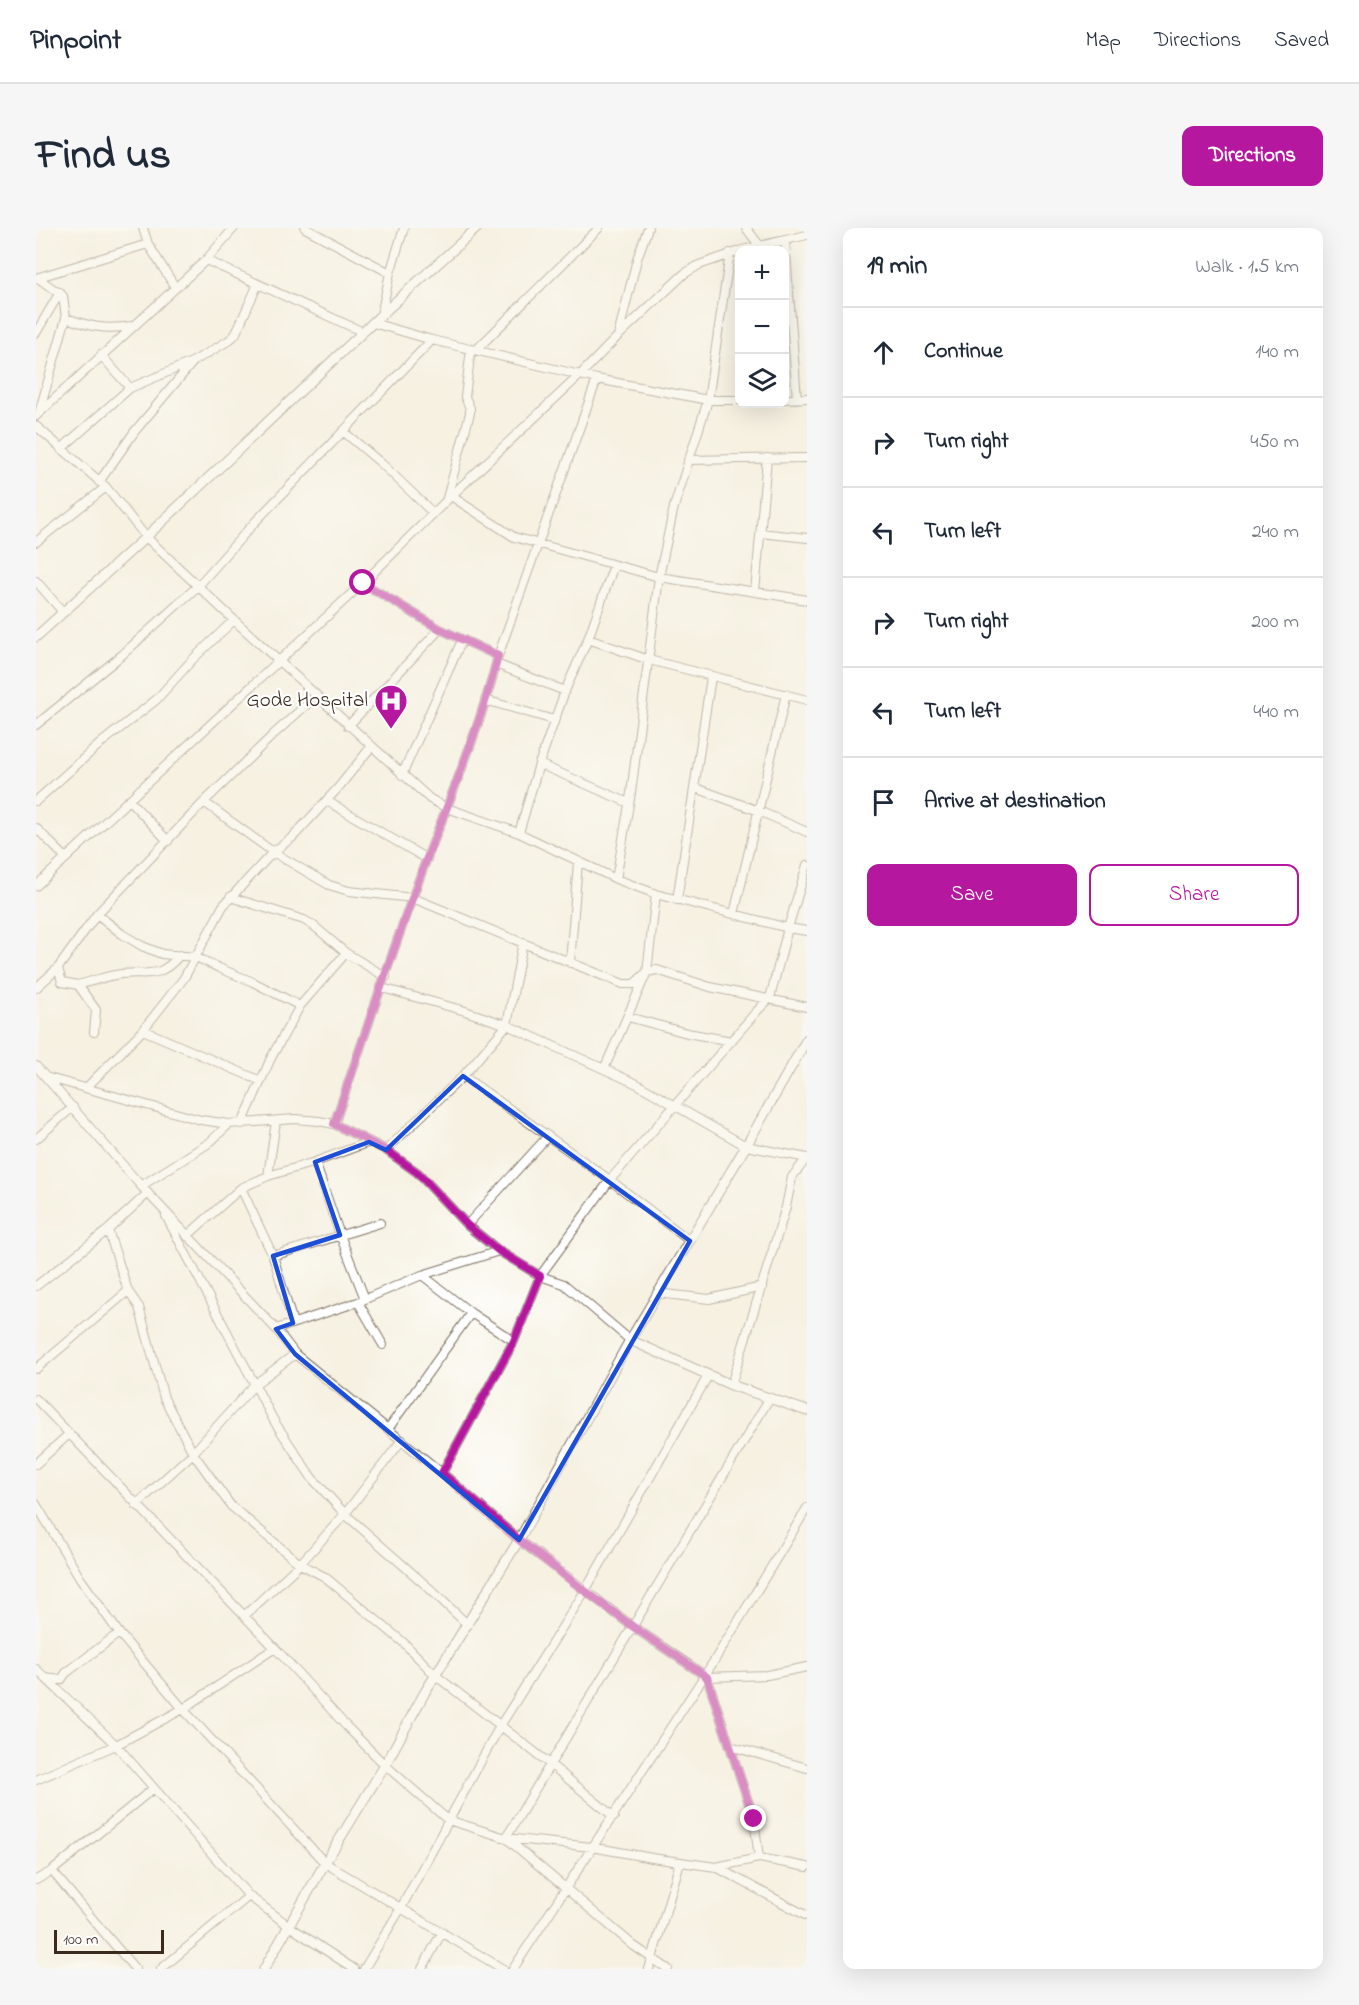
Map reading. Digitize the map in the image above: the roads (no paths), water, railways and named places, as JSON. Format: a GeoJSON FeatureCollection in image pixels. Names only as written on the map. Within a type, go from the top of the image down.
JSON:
{"type":"FeatureCollection","features":[{"type":"Feature","properties":{"kind":"street"},"geometry":{"type":"LineString","coordinates":[[143,228],[148,244],[176,287]]}},
{"type":"Feature","properties":{"kind":"street"},"geometry":{"type":"LineString","coordinates":[[37,415],[206,260],[234,228]]}},
{"type":"Feature","properties":{"kind":"street"},"geometry":{"type":"LineString","coordinates":[[305,228],[390,273]]}},
{"type":"Feature","properties":{"kind":"street"},"geometry":{"type":"LineString","coordinates":[[381,315],[390,273],[404,228]]}},
{"type":"Feature","properties":{"kind":"street"},"geometry":{"type":"LineString","coordinates":[[36,638],[477,228]]}},
{"type":"Feature","properties":{"kind":"street"},"geometry":{"type":"LineString","coordinates":[[448,498],[470,413],[465,397],[473,349],[599,228]]}},
{"type":"Feature","properties":{"kind":"street"},"geometry":{"type":"LineString","coordinates":[[618,336],[637,259],[648,228]]}},
{"type":"Feature","properties":{"kind":"street"},"geometry":{"type":"LineString","coordinates":[[746,228],[760,246],[807,235]]}},
{"type":"Feature","properties":{"kind":"street"},"geometry":{"type":"LineString","coordinates":[[785,240],[797,399]]}},
{"type":"Feature","properties":{"kind":"street"},"geometry":{"type":"LineString","coordinates":[[37,278],[148,244]]}},
{"type":"Feature","properties":{"kind":"street"},"geometry":{"type":"LineString","coordinates":[[36,886],[363,583],[448,498],[684,274],[699,265],[735,252]]}},
{"type":"Feature","properties":{"kind":"street"},"geometry":{"type":"LineString","coordinates":[[616,879],[630,803],[659,577],[674,507],[708,400],[730,253]]}},
{"type":"Feature","properties":{"kind":"street"},"geometry":{"type":"LineString","coordinates":[[206,260],[363,332]]}},
{"type":"Feature","properties":{"kind":"street"},"geometry":{"type":"LineString","coordinates":[[37,278],[60,292],[65,300],[66,318],[37,415]]}},
{"type":"Feature","properties":{"kind":"street"},"geometry":{"type":"LineString","coordinates":[[61,449],[130,388],[194,361],[236,335],[258,284]]}},
{"type":"Feature","properties":{"kind":"street"},"geometry":{"type":"LineString","coordinates":[[36,333],[60,292]]}},
{"type":"Feature","properties":{"kind":"street"},"geometry":{"type":"LineString","coordinates":[[66,318],[89,326],[109,329],[132,326]]}},
{"type":"Feature","properties":{"kind":"street"},"geometry":{"type":"LineString","coordinates":[[373,323],[432,340],[597,379],[708,400],[735,400]]}},
{"type":"Feature","properties":{"kind":"street"},"geometry":{"type":"LineString","coordinates":[[36,725],[122,655],[198,586],[255,522],[432,340]]}},
{"type":"Feature","properties":{"kind":"street"},"geometry":{"type":"LineString","coordinates":[[101,355],[130,388]]}},
{"type":"Feature","properties":{"kind":"street"},"geometry":{"type":"LineString","coordinates":[[36,542],[102,484],[135,431],[194,361]]}},
{"type":"Feature","properties":{"kind":"street"},"geometry":{"type":"LineString","coordinates":[[334,1124],[597,379]]}},
{"type":"Feature","properties":{"kind":"street"},"geometry":{"type":"LineString","coordinates":[[789,399],[807,398]]}},
{"type":"Feature","properties":{"kind":"street"},"geometry":{"type":"LineString","coordinates":[[36,426],[102,484],[146,537],[348,726],[430,799],[447,808],[519,833],[616,879],[656,894],[807,931]]}},
{"type":"Feature","properties":{"kind":"street"},"geometry":{"type":"LineString","coordinates":[[344,432],[433,513]]}},
{"type":"Feature","properties":{"kind":"street"},"geometry":{"type":"LineString","coordinates":[[755,592],[768,458]]}},
{"type":"Feature","properties":{"kind":"street"},"geometry":{"type":"LineString","coordinates":[[688,460],[807,458]]}},
{"type":"Feature","properties":{"kind":"street"},"geometry":{"type":"LineString","coordinates":[[448,498],[514,537],[659,577],[807,600]]}},
{"type":"Feature","properties":{"kind":"street"},"geometry":{"type":"LineString","coordinates":[[760,533],[807,538]]}},
{"type":"Feature","properties":{"kind":"street"},"geometry":{"type":"LineString","coordinates":[[519,833],[554,720],[588,639],[614,565]]}},
{"type":"Feature","properties":{"kind":"street"},"geometry":{"type":"LineString","coordinates":[[36,581],[63,612]]}},
{"type":"Feature","properties":{"kind":"street"},"geometry":{"type":"LineString","coordinates":[[363,583],[440,629],[498,656]]}},
{"type":"Feature","properties":{"kind":"street"},"geometry":{"type":"LineString","coordinates":[[36,801],[101,743],[156,700],[193,658],[234,620]]}},
{"type":"Feature","properties":{"kind":"street"},"geometry":{"type":"LineString","coordinates":[[348,726],[440,629]]}},
{"type":"Feature","properties":{"kind":"street"},"geometry":{"type":"LineString","coordinates":[[588,639],[649,660],[807,700]]}},
{"type":"Feature","properties":{"kind":"street"},"geometry":{"type":"LineString","coordinates":[[402,775],[462,640]]}},
{"type":"Feature","properties":{"kind":"street"},"geometry":{"type":"LineString","coordinates":[[496,664],[565,691]]}},
{"type":"Feature","properties":{"kind":"street"},"geometry":{"type":"LineString","coordinates":[[677,900],[696,788],[711,677]]}},
{"type":"Feature","properties":{"kind":"street"},"geometry":{"type":"LineString","coordinates":[[734,914],[786,694]]}},
{"type":"Feature","properties":{"kind":"street"},"geometry":{"type":"LineString","coordinates":[[36,988],[58,968],[97,914],[204,802],[316,696]]}},
{"type":"Feature","properties":{"kind":"street"},"geometry":{"type":"LineString","coordinates":[[485,700],[554,720]]}},
{"type":"Feature","properties":{"kind":"street"},"geometry":{"type":"LineString","coordinates":[[86,1088],[143,1030],[184,978],[230,897],[327,801],[371,747]]}},
{"type":"Feature","properties":{"kind":"street"},"geometry":{"type":"LineString","coordinates":[[539,764],[630,803]]}},
{"type":"Feature","properties":{"kind":"street"},"geometry":{"type":"LineString","coordinates":[[696,788],[759,811],[807,832]]}},
{"type":"Feature","properties":{"kind":"street"},"geometry":{"type":"LineString","coordinates":[[130,801],[168,841]]}},
{"type":"Feature","properties":{"kind":"street"},"geometry":{"type":"LineString","coordinates":[[327,801],[427,859]]}},
{"type":"Feature","properties":{"kind":"street"},"geometry":{"type":"LineString","coordinates":[[204,802],[273,852],[329,885],[349,891],[413,898],[570,963],[630,985],[647,972],[657,970],[710,987],[807,1006]]}},
{"type":"Feature","properties":{"kind":"street"},"geometry":{"type":"LineString","coordinates":[[36,828],[66,858]]}},
{"type":"Feature","properties":{"kind":"street"},"geometry":{"type":"LineString","coordinates":[[570,963],[578,862]]}},
{"type":"Feature","properties":{"kind":"street"},"geometry":{"type":"LineString","coordinates":[[442,1473],[514,1341],[540,1276],[610,1180],[770,998],[807,865]]}},
{"type":"Feature","properties":{"kind":"street"},"geometry":{"type":"LineString","coordinates":[[604,1069],[647,972],[656,894]]}},
{"type":"Feature","properties":{"kind":"street"},"geometry":{"type":"LineString","coordinates":[[230,897],[304,920],[346,953],[386,977]]}},
{"type":"Feature","properties":{"kind":"street"},"geometry":{"type":"LineString","coordinates":[[97,914],[122,934],[142,946],[162,954],[196,957],[300,1006]]}},
{"type":"Feature","properties":{"kind":"street"},"geometry":{"type":"LineString","coordinates":[[386,1150],[463,1076],[507,1025],[523,942]]}},
{"type":"Feature","properties":{"kind":"street"},"geometry":{"type":"LineString","coordinates":[[242,1124],[261,1081],[300,1006],[346,953]]}},
{"type":"Feature","properties":{"kind":"street"},"geometry":{"type":"LineString","coordinates":[[58,968],[62,982],[78,985],[116,974],[152,974],[168,968],[180,955]]}},
{"type":"Feature","properties":{"kind":"street"},"geometry":{"type":"LineString","coordinates":[[78,985],[96,1010],[94,1032]]}},
{"type":"Feature","properties":{"kind":"street"},"geometry":{"type":"LineString","coordinates":[[382,988],[507,1025],[675,1104],[746,1146],[807,1158],[792,1177],[786,1207],[731,1385]]}},
{"type":"Feature","properties":{"kind":"street"},"geometry":{"type":"LineString","coordinates":[[628,1017],[687,1033],[732,1041]]}},
{"type":"Feature","properties":{"kind":"street"},"geometry":{"type":"LineString","coordinates":[[143,1030],[261,1081]]}},
{"type":"Feature","properties":{"kind":"street"},"geometry":{"type":"LineString","coordinates":[[264,1969],[385,1765],[435,1675],[519,1540],[657,1293],[690,1241],[807,1039]]}},
{"type":"Feature","properties":{"kind":"street"},"geometry":{"type":"LineString","coordinates":[[36,1066],[141,1186],[276,1329],[296,1354],[442,1473],[519,1540],[632,1626],[706,1676],[768,1675],[807,1667]]}},
{"type":"Feature","properties":{"kind":"street"},"geometry":{"type":"LineString","coordinates":[[45,1076],[60,1083],[201,1120],[229,1124],[319,1120],[334,1124],[386,1150],[418,1173],[467,1225],[499,1251],[540,1276],[569,1287],[593,1311],[630,1340],[708,1376],[807,1411]]}},
{"type":"Feature","properties":{"kind":"street"},"geometry":{"type":"LineString","coordinates":[[463,1076],[610,1180],[690,1241]]}},
{"type":"Feature","properties":{"kind":"street"},"geometry":{"type":"LineString","coordinates":[[36,1139],[73,1107]]}},
{"type":"Feature","properties":{"kind":"street"},"geometry":{"type":"LineString","coordinates":[[268,1176],[276,1121]]}},
{"type":"Feature","properties":{"kind":"street"},"geometry":{"type":"LineString","coordinates":[[141,1186],[209,1143],[229,1124]]}},
{"type":"Feature","properties":{"kind":"street"},"geometry":{"type":"LineString","coordinates":[[467,1225],[548,1136]]}},
{"type":"Feature","properties":{"kind":"street"},"geometry":{"type":"LineString","coordinates":[[187,1236],[241,1188],[268,1176],[369,1142]]}},
{"type":"Feature","properties":{"kind":"street"},"geometry":{"type":"LineString","coordinates":[[315,1162],[362,1301],[383,1345]]}},
{"type":"Feature","properties":{"kind":"street"},"geometry":{"type":"LineString","coordinates":[[241,1188],[273,1256],[293,1323]]}},
{"type":"Feature","properties":{"kind":"street"},"geometry":{"type":"LineString","coordinates":[[36,1286],[108,1230],[148,1193]]}},
{"type":"Feature","properties":{"kind":"street"},"geometry":{"type":"LineString","coordinates":[[160,1206],[274,1421],[312,1478],[345,1514],[468,1625]]}},
{"type":"Feature","properties":{"kind":"street"},"geometry":{"type":"LineString","coordinates":[[273,1256],[380,1223]]}},
{"type":"Feature","properties":{"kind":"street"},"geometry":{"type":"LineString","coordinates":[[108,1230],[128,1292],[139,1307],[164,1398],[193,1453],[231,1506],[300,1564],[325,1577],[404,1643],[435,1675],[614,1817]]}},
{"type":"Feature","properties":{"kind":"street"},"geometry":{"type":"LineString","coordinates":[[276,1329],[362,1301],[422,1275],[499,1251]]}},
{"type":"Feature","properties":{"kind":"street"},"geometry":{"type":"LineString","coordinates":[[422,1275],[471,1313],[514,1341]]}},
{"type":"Feature","properties":{"kind":"street"},"geometry":{"type":"LineString","coordinates":[[657,1293],[709,1299],[762,1287]]}},
{"type":"Feature","properties":{"kind":"street"},"geometry":{"type":"LineString","coordinates":[[36,1369],[128,1292]]}},
{"type":"Feature","properties":{"kind":"street"},"geometry":{"type":"LineString","coordinates":[[388,1429],[471,1313]]}},
{"type":"Feature","properties":{"kind":"street"},"geometry":{"type":"LineString","coordinates":[[136,1504],[193,1453],[254,1385],[296,1354]]}},
{"type":"Feature","properties":{"kind":"street"},"geometry":{"type":"LineString","coordinates":[[364,1969],[401,1908],[500,1726],[585,1591],[708,1376]]}},
{"type":"Feature","properties":{"kind":"street"},"geometry":{"type":"LineString","coordinates":[[36,1399],[275,1648],[347,1727],[385,1765],[448,1820],[506,1838],[592,1847],[716,1867],[759,1858],[807,1867]]}},
{"type":"Feature","properties":{"kind":"street"},"geometry":{"type":"LineString","coordinates":[[506,1838],[769,1399]]}},
{"type":"Feature","properties":{"kind":"street"},"geometry":{"type":"LineString","coordinates":[[36,1464],[69,1434]]}},
{"type":"Feature","properties":{"kind":"street"},"geometry":{"type":"LineString","coordinates":[[244,1617],[300,1564],[345,1514],[402,1440]]}},
{"type":"Feature","properties":{"kind":"street"},"geometry":{"type":"LineString","coordinates":[[36,1504],[80,1578],[119,1633],[183,1709],[325,1863],[503,1969]]}},
{"type":"Feature","properties":{"kind":"street"},"geometry":{"type":"LineString","coordinates":[[513,1969],[706,1676],[807,1508]]}},
{"type":"Feature","properties":{"kind":"street"},"geometry":{"type":"LineString","coordinates":[[45,1678],[61,1680],[66,1673],[119,1633]]}},
{"type":"Feature","properties":{"kind":"street"},"geometry":{"type":"LineString","coordinates":[[36,1780],[116,1745],[183,1709],[275,1648]]}},
{"type":"Feature","properties":{"kind":"street"},"geometry":{"type":"LineString","coordinates":[[36,1669],[116,1745],[249,1896],[354,1969]]}},
{"type":"Feature","properties":{"kind":"street"},"geometry":{"type":"LineString","coordinates":[[706,1676],[754,1819],[759,1858]]}},
{"type":"Feature","properties":{"kind":"street"},"geometry":{"type":"LineString","coordinates":[[730,1746],[807,1768]]}},
{"type":"Feature","properties":{"kind":"street"},"geometry":{"type":"LineString","coordinates":[[36,1880],[52,1871],[154,1788]]}},
{"type":"Feature","properties":{"kind":"street"},"geometry":{"type":"LineString","coordinates":[[506,1838],[634,1946],[668,1969]]}},
{"type":"Feature","properties":{"kind":"street"},"geometry":{"type":"LineString","coordinates":[[649,1969],[681,1862]]}},
{"type":"Feature","properties":{"kind":"street"},"geometry":{"type":"LineString","coordinates":[[716,1867],[807,1916]]}},
{"type":"Feature","properties":{"kind":"street"},"geometry":{"type":"LineString","coordinates":[[52,1871],[135,1969]]}},
{"type":"Feature","properties":{"kind":"street"},"geometry":{"type":"LineString","coordinates":[[161,1969],[249,1896]]}},
{"type":"Feature","properties":{"kind":"street"},"geometry":{"type":"LineString","coordinates":[[422,1969],[442,1932]]}},
{"type":"Feature","properties":{"kind":"place","name":"Gode Hospital"},"geometry":{"type":"Point","coordinates":[391,730]}}]}
